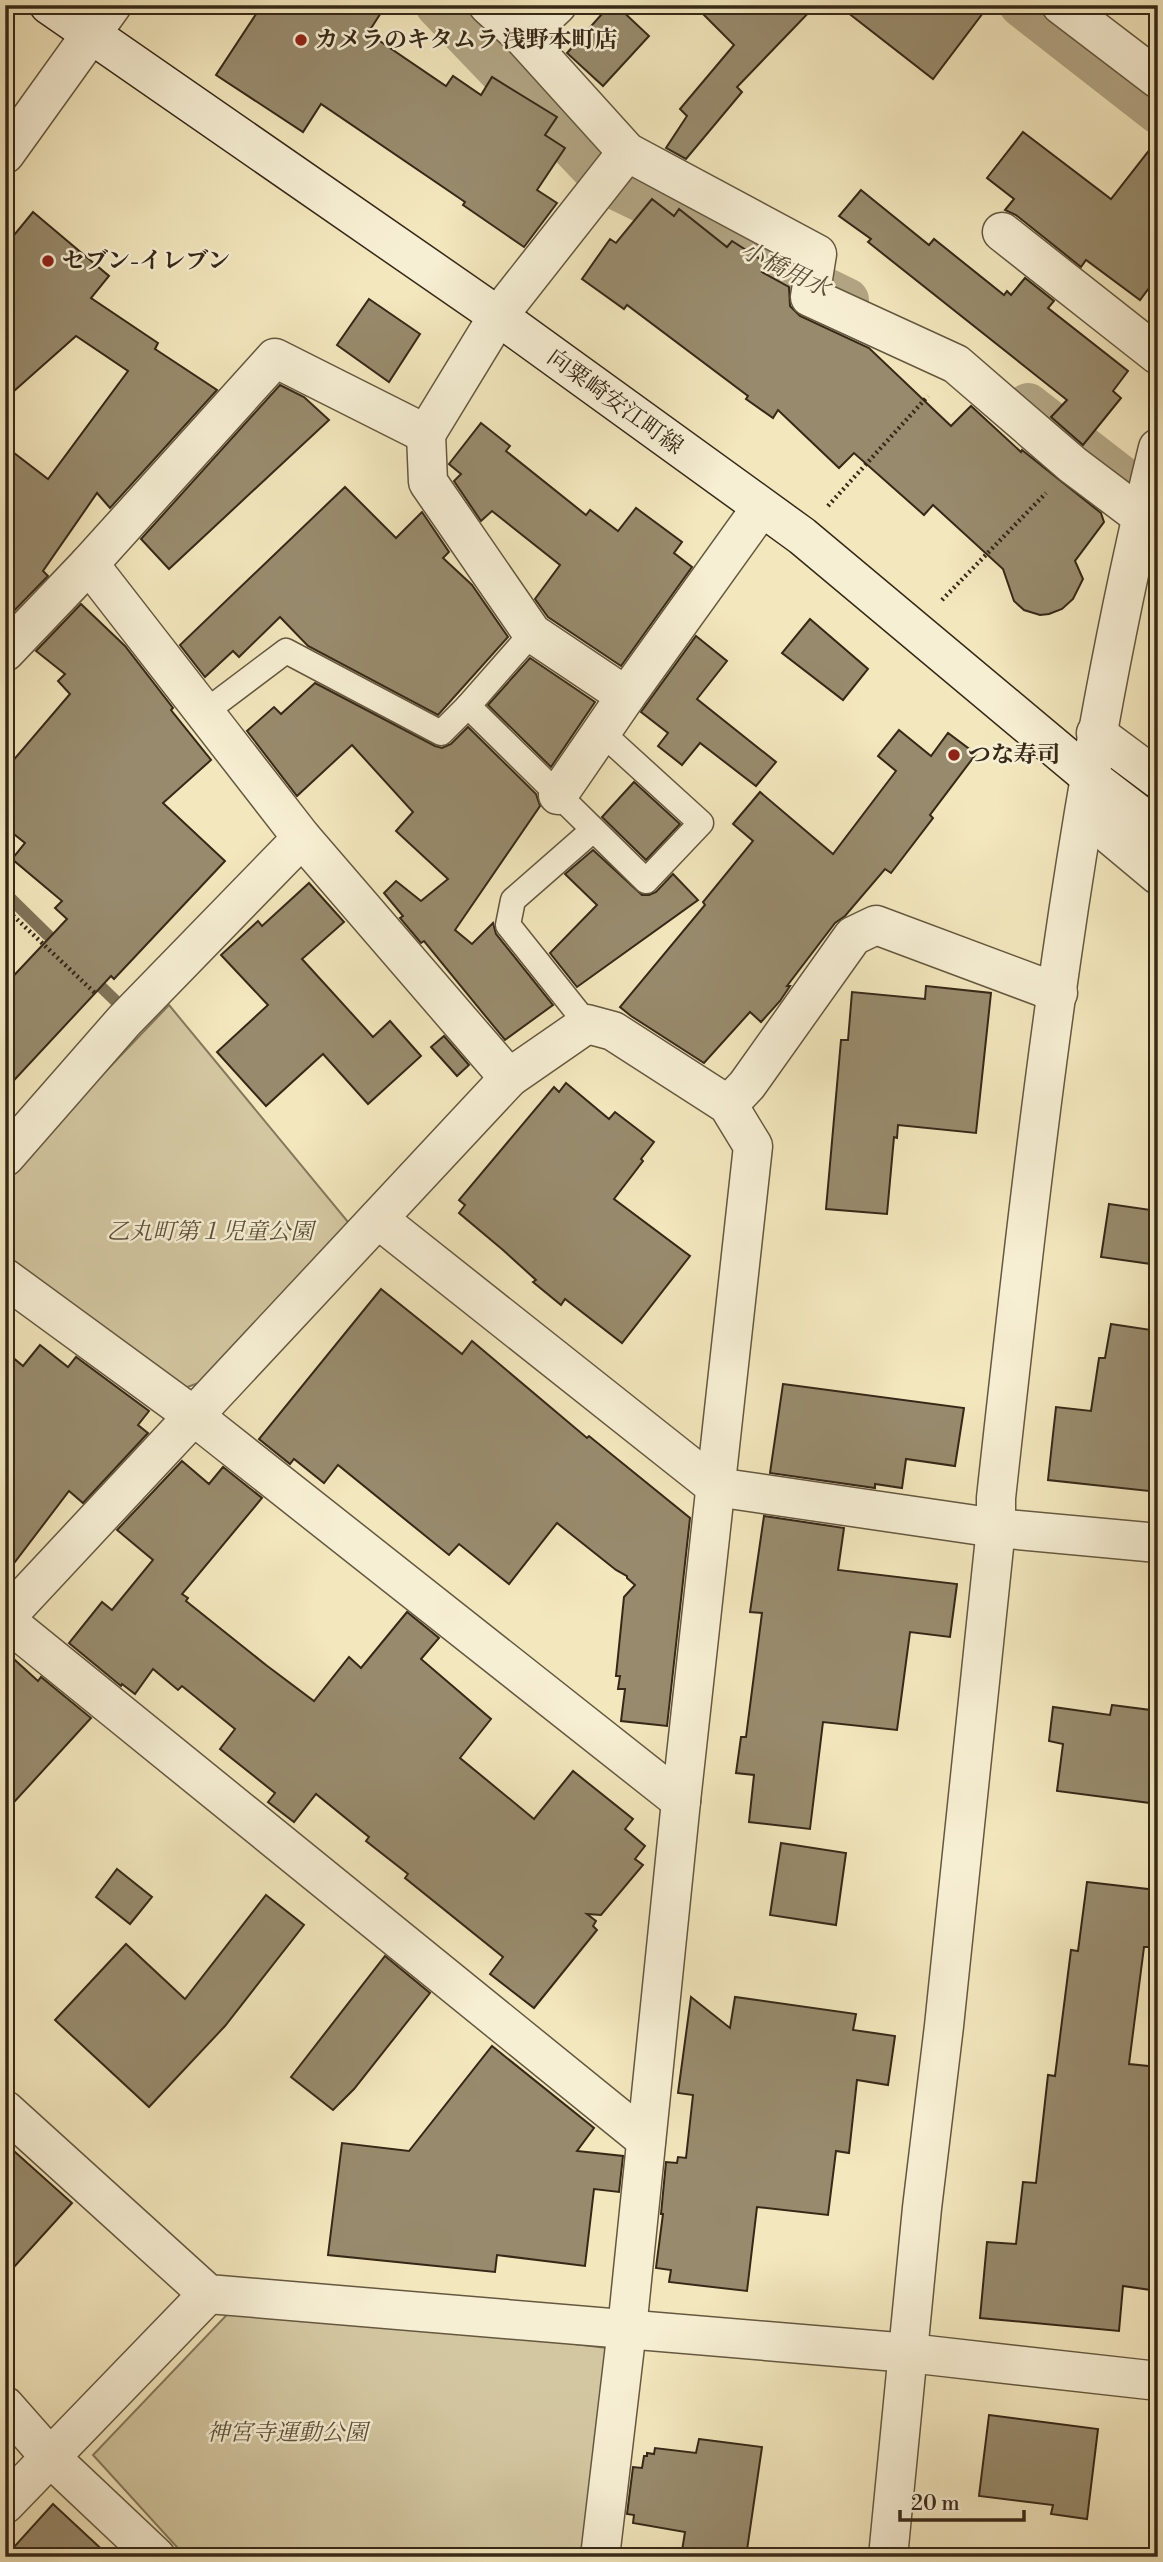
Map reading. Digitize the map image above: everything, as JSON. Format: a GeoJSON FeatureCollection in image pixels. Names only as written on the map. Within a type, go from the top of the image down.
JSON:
{"type":"FeatureCollection","features":[{"type":"Feature","properties":{"kind":"street","name":"向粟崎安江町線"},"geometry":{"type":"LineString","coordinates":[[49,5],[102,20],[498,316],[802,536],[1090,777],[1158,828]]}},
{"type":"Feature","properties":{"kind":"street"},"geometry":{"type":"LineString","coordinates":[[488,5],[523,37],[627,152],[817,254],[810,296],[956,364],[1073,465],[1149,523]]}},
{"type":"Feature","properties":{"kind":"street"},"geometry":{"type":"LineString","coordinates":[[523,37],[557,5]]}},
{"type":"Feature","properties":{"kind":"street"},"geometry":{"type":"LineString","coordinates":[[1060,5],[1158,79]]}},
{"type":"Feature","properties":{"kind":"street"},"geometry":{"type":"LineString","coordinates":[[5,155],[102,20]]}},
{"type":"Feature","properties":{"kind":"street"},"geometry":{"type":"LineString","coordinates":[[626,696],[532,633],[428,482],[426,433],[498,316],[627,152]]}},
{"type":"Feature","properties":{"kind":"street"},"geometry":{"type":"LineString","coordinates":[[1002,232],[1158,355]]}},
{"type":"Feature","properties":{"kind":"street"},"geometry":{"type":"LineString","coordinates":[[5,652],[89,564],[275,358],[426,433]]}},
{"type":"Feature","properties":{"kind":"street"},"geometry":{"type":"LineString","coordinates":[[888,2557],[922,2208],[944,2026],[996,1528],[996,1498],[1031,1178],[1096,733],[1149,523],[1158,448]]}},
{"type":"Feature","properties":{"kind":"street"},"geometry":{"type":"LineString","coordinates":[[558,795],[761,508]]}},
{"type":"Feature","properties":{"kind":"street"},"geometry":{"type":"LineString","coordinates":[[89,564],[302,838],[509,1078]]}},
{"type":"Feature","properties":{"kind":"street"},"geometry":{"type":"LineString","coordinates":[[1096,733],[1158,779]]}},
{"type":"Feature","properties":{"kind":"street"},"geometry":{"type":"LineString","coordinates":[[1084,814],[1158,876]]}},
{"type":"Feature","properties":{"kind":"street"},"geometry":{"type":"LineString","coordinates":[[5,1157],[124,1021],[302,838]]}},
{"type":"Feature","properties":{"kind":"street"},"geometry":{"type":"LineString","coordinates":[[728,1105],[747,1085],[853,936],[876,925],[1058,993]]}},
{"type":"Feature","properties":{"kind":"street"},"geometry":{"type":"LineString","coordinates":[[600,2557],[627,2329],[681,1801],[753,1146],[728,1105],[613,1031],[587,1024],[509,1078],[5,1619],[646,2140]]}},
{"type":"Feature","properties":{"kind":"street"},"geometry":{"type":"LineString","coordinates":[[378,1219],[716,1487],[996,1528],[1158,1543]]}},
{"type":"Feature","properties":{"kind":"street"},"geometry":{"type":"LineString","coordinates":[[5,1278],[195,1417],[681,1801]]}},
{"type":"Feature","properties":{"kind":"street"},"geometry":{"type":"LineString","coordinates":[[5,2110],[208,2294],[909,2353],[1158,2381]]}},
{"type":"Feature","properties":{"kind":"street"},"geometry":{"type":"LineString","coordinates":[[5,2504],[208,2294]]}},
{"type":"Feature","properties":{"kind":"street"},"geometry":{"type":"LineString","coordinates":[[5,2406],[50,2457],[156,2557]]}},
{"type":"Feature","properties":{"kind":"lane"},"geometry":{"type":"LineString","coordinates":[[205,712],[286,651],[441,733],[532,633]]}},
{"type":"Feature","properties":{"kind":"lane"},"geometry":{"type":"LineString","coordinates":[[468,706],[646,881],[701,823],[601,732]]}},
{"type":"Feature","properties":{"kind":"lane"},"geometry":{"type":"LineString","coordinates":[[587,1024],[508,925],[513,900],[593,830]]}},
{"type":"Feature","properties":{"kind":"path"},"geometry":{"type":"LineString","coordinates":[[802,536],[956,364]]}},
{"type":"Feature","properties":{"kind":"path"},"geometry":{"type":"LineString","coordinates":[[913,630],[1073,465]]}},
{"type":"Feature","properties":{"kind":"path"},"geometry":{"type":"LineString","coordinates":[[5,908],[124,1021]]}},
{"type":"Feature","properties":{"kind":"green space","name":"乙丸町第１児童公園"},"geometry":{"type":"Polygon","coordinates":[[[169,1005],[353,1228],[221,1375],[176,1391],[5,1259],[5,1177],[169,1005]]]}},
{"type":"Feature","properties":{"kind":"green space","name":"神宮寺運動公園"},"geometry":{"type":"Polygon","coordinates":[[[239,2302],[623,2350],[592,2557],[186,2557],[93,2455],[239,2302]]]}},
{"type":"Feature","properties":{"kind":"building"},"geometry":{"type":"Polygon","coordinates":[[[262,5],[386,5],[368,33],[446,86],[453,76],[481,95],[492,77],[557,117],[545,135],[565,148],[537,190],[557,203],[524,247],[463,205],[465,202],[321,104],[303,132],[216,75],[262,5]]]}},
{"type":"Feature","properties":{"kind":"building"},"geometry":{"type":"Polygon","coordinates":[[[610,5],[616,5],[649,36],[603,86],[567,53],[610,5]]]}},
{"type":"Feature","properties":{"kind":"building"},"geometry":{"type":"Polygon","coordinates":[[[694,5],[816,5],[737,87],[742,92],[686,159],[666,148],[687,116],[680,109],[734,45],[694,5]]]}},
{"type":"Feature","properties":{"kind":"building"},"geometry":{"type":"Polygon","coordinates":[[[838,5],[989,5],[933,79],[838,5]]]}},
{"type":"Feature","properties":{"kind":"building"},"geometry":{"type":"Polygon","coordinates":[[[1023,132],[1111,199],[1158,139],[1158,276],[1140,300],[1086,260],[1081,267],[1016,215],[1005,210],[1014,199],[987,178],[1023,132]]]}},
{"type":"Feature","properties":{"kind":"building"},"geometry":{"type":"Polygon","coordinates":[[[861,190],[929,245],[934,239],[1004,295],[1007,291],[1011,295],[1025,278],[1054,301],[1048,308],[1128,371],[1113,391],[1121,398],[1083,445],[1051,417],[1067,400],[868,242],[871,239],[839,216],[861,190]]]}},
{"type":"Feature","properties":{"kind":"building"},"geometry":{"type":"Polygon","coordinates":[[[652,199],[674,216],[679,209],[727,247],[732,241],[768,264],[762,272],[789,287],[790,306],[800,316],[869,348],[951,426],[971,406],[1021,452],[1022,450],[1101,513],[1104,522],[1075,561],[1083,579],[1073,599],[1062,609],[1049,614],[1040,615],[1024,610],[1014,601],[1003,569],[933,505],[924,515],[854,453],[839,468],[778,410],[773,418],[627,305],[624,309],[582,279],[610,239],[616,243],[652,199]]]}},
{"type":"Feature","properties":{"kind":"building"},"geometry":{"type":"Polygon","coordinates":[[[33,212],[109,276],[91,298],[158,343],[155,349],[217,390],[110,508],[97,493],[43,571],[48,576],[5,620],[5,446],[48,479],[128,371],[76,336],[5,399],[5,246],[33,212]]]}},
{"type":"Feature","properties":{"kind":"building"},"geometry":{"type":"Polygon","coordinates":[[[369,299],[420,334],[389,382],[337,345],[369,299]]]}},
{"type":"Feature","properties":{"kind":"building"},"geometry":{"type":"Polygon","coordinates":[[[280,385],[304,397],[329,420],[169,569],[141,539],[280,385]]]}},
{"type":"Feature","properties":{"kind":"building"},"geometry":{"type":"Polygon","coordinates":[[[481,423],[510,446],[506,451],[586,515],[590,510],[618,531],[636,508],[682,542],[674,553],[692,567],[621,666],[548,617],[535,599],[560,565],[492,511],[481,521],[454,481],[461,474],[449,464],[481,423]]]}},
{"type":"Feature","properties":{"kind":"building"},"geometry":{"type":"Polygon","coordinates":[[[345,487],[396,538],[422,512],[449,552],[443,558],[472,585],[508,637],[438,715],[308,646],[280,617],[239,657],[233,651],[205,677],[180,645],[345,487]]]}},
{"type":"Feature","properties":{"kind":"building"},"geometry":{"type":"Polygon","coordinates":[[[81,604],[125,646],[211,760],[163,803],[225,861],[114,979],[111,976],[5,1090],[5,985],[67,919],[55,908],[62,901],[12,859],[25,843],[5,827],[5,770],[70,694],[58,681],[65,674],[36,651],[81,604]]]}},
{"type":"Feature","properties":{"kind":"building"},"geometry":{"type":"Polygon","coordinates":[[[810,619],[868,669],[843,700],[782,653],[810,619]]]}},
{"type":"Feature","properties":{"kind":"building"},"geometry":{"type":"Polygon","coordinates":[[[696,636],[727,661],[697,699],[776,762],[756,786],[700,743],[682,765],[658,746],[668,733],[641,712],[696,636]]]}},
{"type":"Feature","properties":{"kind":"building"},"geometry":{"type":"Polygon","coordinates":[[[530,658],[595,702],[551,767],[488,705],[530,658]]]}},
{"type":"Feature","properties":{"kind":"building"},"geometry":{"type":"Polygon","coordinates":[[[315,683],[435,746],[442,748],[451,744],[468,727],[536,794],[540,806],[455,930],[472,944],[493,923],[496,934],[553,1005],[505,1040],[424,941],[421,943],[400,918],[403,916],[384,893],[396,881],[421,901],[448,879],[396,831],[413,812],[352,745],[297,796],[247,731],[274,707],[281,714],[315,683]]]}},
{"type":"Feature","properties":{"kind":"building"},"geometry":{"type":"Polygon","coordinates":[[[899,730],[931,756],[948,733],[976,754],[930,815],[933,818],[891,873],[885,869],[845,916],[835,923],[787,986],[790,986],[780,1001],[761,1022],[750,1012],[704,1063],[620,1007],[705,905],[703,902],[753,841],[733,824],[760,792],[833,854],[896,771],[878,756],[899,730]]]}},
{"type":"Feature","properties":{"kind":"building"},"geometry":{"type":"Polygon","coordinates":[[[634,782],[680,824],[646,860],[602,817],[634,782]]]}},
{"type":"Feature","properties":{"kind":"building"},"geometry":{"type":"Polygon","coordinates":[[[593,850],[642,895],[656,892],[673,874],[698,900],[577,987],[550,953],[597,905],[565,874],[593,850]]]}},
{"type":"Feature","properties":{"kind":"building"},"geometry":{"type":"Polygon","coordinates":[[[309,883],[344,922],[302,959],[373,1037],[390,1021],[421,1056],[368,1104],[323,1054],[266,1106],[217,1052],[268,1005],[221,955],[258,921],[262,926],[309,883]]]}},
{"type":"Feature","properties":{"kind":"building"},"geometry":{"type":"Polygon","coordinates":[[[926,986],[991,993],[976,1133],[898,1125],[897,1138],[894,1137],[887,1214],[826,1209],[841,1040],[848,1040],[852,992],[925,999],[926,986]]]}},
{"type":"Feature","properties":{"kind":"building"},"geometry":{"type":"Polygon","coordinates":[[[444,1036],[469,1065],[457,1076],[431,1047],[444,1036]]]}},
{"type":"Feature","properties":{"kind":"building"},"geometry":{"type":"Polygon","coordinates":[[[566,1083],[609,1119],[615,1112],[654,1142],[614,1199],[690,1256],[622,1343],[565,1299],[561,1305],[459,1213],[465,1205],[459,1200],[554,1087],[559,1092],[566,1083]]]}},
{"type":"Feature","properties":{"kind":"building"},"geometry":{"type":"Polygon","coordinates":[[[1109,1204],[1158,1211],[1158,1265],[1101,1257],[1109,1204]]]}},
{"type":"Feature","properties":{"kind":"building"},"geometry":{"type":"Polygon","coordinates":[[[381,1289],[462,1354],[472,1341],[587,1438],[589,1436],[690,1518],[667,1726],[621,1721],[625,1689],[618,1689],[620,1676],[616,1676],[624,1597],[635,1585],[557,1523],[509,1584],[459,1544],[449,1555],[338,1465],[324,1483],[294,1459],[290,1464],[259,1439],[381,1289]]]}},
{"type":"Feature","properties":{"kind":"building"},"geometry":{"type":"Polygon","coordinates":[[[1111,1324],[1158,1331],[1158,1492],[1048,1480],[1056,1407],[1091,1411],[1099,1358],[1105,1358],[1111,1324]]]}},
{"type":"Feature","properties":{"kind":"building"},"geometry":{"type":"Polygon","coordinates":[[[40,1345],[68,1367],[76,1357],[149,1411],[138,1425],[148,1433],[83,1503],[69,1491],[5,1575],[5,1351],[23,1366],[40,1345]]]}},
{"type":"Feature","properties":{"kind":"building"},"geometry":{"type":"Polygon","coordinates":[[[783,1384],[964,1408],[955,1466],[906,1459],[902,1488],[875,1484],[875,1488],[770,1473],[783,1384]]]}},
{"type":"Feature","properties":{"kind":"building"},"geometry":{"type":"Polygon","coordinates":[[[182,1461],[209,1484],[223,1467],[262,1498],[182,1594],[188,1598],[186,1601],[266,1665],[314,1701],[349,1657],[361,1668],[407,1612],[439,1638],[421,1659],[491,1719],[460,1758],[534,1819],[573,1771],[633,1819],[625,1829],[645,1846],[635,1859],[643,1865],[601,1915],[587,1914],[596,1921],[593,1926],[597,1930],[534,2008],[490,1974],[503,1957],[405,1878],[408,1874],[366,1841],[369,1837],[316,1794],[294,1822],[268,1802],[275,1793],[220,1749],[235,1729],[182,1686],[178,1690],[153,1669],[135,1694],[122,1684],[121,1686],[69,1643],[102,1602],[112,1610],[153,1560],[117,1530],[182,1461]]]}},
{"type":"Feature","properties":{"kind":"building"},"geometry":{"type":"Polygon","coordinates":[[[764,1516],[844,1528],[838,1570],[957,1584],[950,1637],[910,1632],[897,1730],[823,1722],[810,1829],[749,1822],[754,1775],[736,1773],[741,1737],[746,1737],[762,1613],[750,1612],[764,1516]]]}},
{"type":"Feature","properties":{"kind":"building"},"geometry":{"type":"Polygon","coordinates":[[[5,1651],[38,1681],[41,1677],[91,1718],[5,1812],[5,1651]]]}},
{"type":"Feature","properties":{"kind":"building"},"geometry":{"type":"Polygon","coordinates":[[[1112,1705],[1158,1711],[1158,1804],[1057,1791],[1063,1744],[1049,1741],[1053,1707],[1110,1715],[1112,1705]]]}},
{"type":"Feature","properties":{"kind":"building"},"geometry":{"type":"Polygon","coordinates":[[[781,1843],[846,1853],[836,1925],[770,1915],[781,1843]]]}},
{"type":"Feature","properties":{"kind":"building"},"geometry":{"type":"Polygon","coordinates":[[[117,1869],[152,1897],[130,1924],[96,1897],[117,1869]]]}},
{"type":"Feature","properties":{"kind":"building"},"geometry":{"type":"Polygon","coordinates":[[[1087,1882],[1156,1890],[1149,1947],[1144,1947],[1129,2064],[1158,2067],[1158,2291],[1123,2286],[1119,2331],[980,2318],[987,2242],[1016,2244],[1023,2182],[1036,2183],[1048,2075],[1055,2076],[1071,1950],[1078,1951],[1087,1882]]]}},
{"type":"Feature","properties":{"kind":"building"},"geometry":{"type":"Polygon","coordinates":[[[266,1895],[304,1925],[225,2026],[149,2107],[55,2020],[126,1944],[185,1999],[266,1895]]]}},
{"type":"Feature","properties":{"kind":"building"},"geometry":{"type":"Polygon","coordinates":[[[385,1956],[430,1993],[354,2089],[333,2110],[291,2077],[385,1956]]]}},
{"type":"Feature","properties":{"kind":"building"},"geometry":{"type":"Polygon","coordinates":[[[691,1997],[730,2028],[735,1997],[856,2014],[853,2030],[895,2036],[888,2085],[857,2080],[849,2153],[836,2151],[828,2215],[757,2207],[747,2291],[669,2282],[671,2270],[656,2268],[666,2162],[677,2163],[678,2157],[686,2158],[693,2095],[678,2093],[691,1997]]]}},
{"type":"Feature","properties":{"kind":"building"},"geometry":{"type":"Polygon","coordinates":[[[492,2046],[594,2128],[577,2151],[623,2156],[619,2192],[594,2189],[585,2266],[497,2255],[495,2272],[328,2255],[342,2143],[409,2151],[492,2046]]]}},
{"type":"Feature","properties":{"kind":"building"},"geometry":{"type":"Polygon","coordinates":[[[5,2143],[72,2203],[5,2277],[5,2143]]]}},
{"type":"Feature","properties":{"kind":"building"},"geometry":{"type":"Polygon","coordinates":[[[989,2415],[1098,2429],[1087,2519],[1051,2514],[1053,2505],[979,2496],[989,2415]]]}},
{"type":"Feature","properties":{"kind":"building"},"geometry":{"type":"Polygon","coordinates":[[[699,2439],[762,2447],[746,2557],[681,2557],[685,2532],[633,2523],[634,2515],[627,2514],[633,2467],[642,2468],[644,2456],[647,2456],[647,2453],[654,2454],[655,2448],[696,2453],[699,2439]]]}},
{"type":"Feature","properties":{"kind":"building"},"geometry":{"type":"Polygon","coordinates":[[[53,2504],[110,2557],[5,2557],[53,2504]]]}},
{"type":"Feature","properties":{"kind":"waterway","name":"小橋用水"},"geometry":{"type":"LineString","coordinates":[[437,5],[608,184],[847,300]]}},
{"type":"Feature","properties":{"kind":"waterway"},"geometry":{"type":"LineString","coordinates":[[1021,5],[1158,112]]}},
{"type":"Feature","properties":{"kind":"waterway","name":"小橋用水"},"geometry":{"type":"LineString","coordinates":[[1028,405],[1158,506]]}},
{"type":"Feature","properties":{"kind":"waterway"},"geometry":{"type":"LineString","coordinates":[[5,893],[62,949]]}},
{"type":"Feature","properties":{"kind":"waterway"},"geometry":{"type":"LineString","coordinates":[[90,976],[127,1012]]}},
{"type":"Feature","properties":{"kind":"place","name":"カメラのキタムラ 浅野本町店"},"geometry":{"type":"Point","coordinates":[301,40]}},
{"type":"Feature","properties":{"kind":"place","name":"セブン-イレブン"},"geometry":{"type":"Point","coordinates":[48,261]}},
{"type":"Feature","properties":{"kind":"place","name":"つな寿司"},"geometry":{"type":"Point","coordinates":[954,755]}}]}
